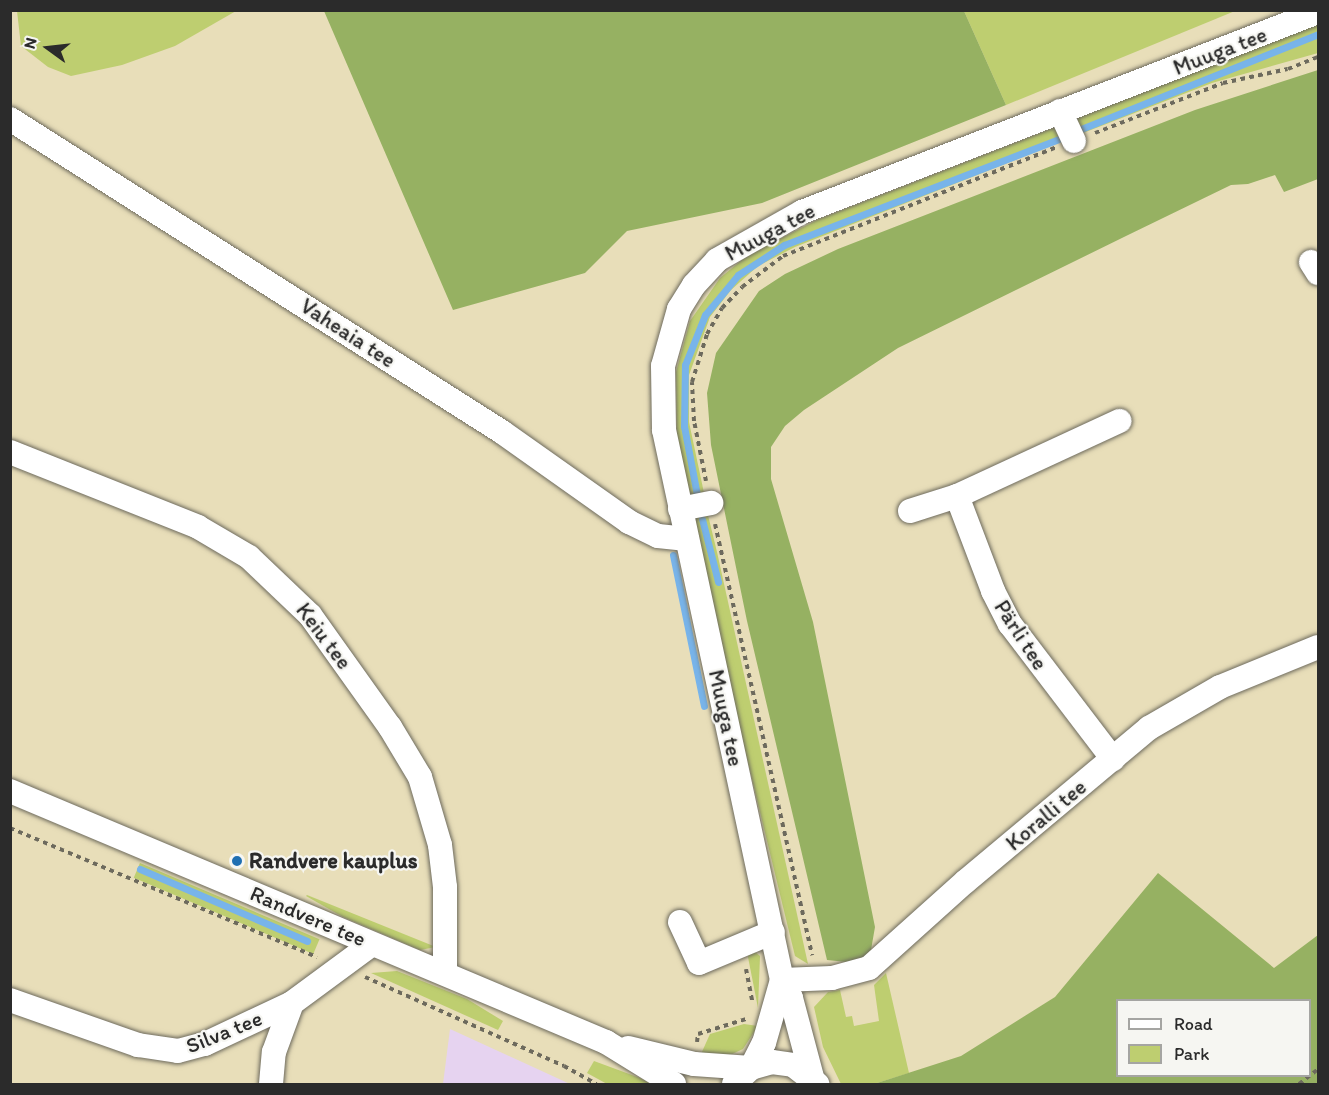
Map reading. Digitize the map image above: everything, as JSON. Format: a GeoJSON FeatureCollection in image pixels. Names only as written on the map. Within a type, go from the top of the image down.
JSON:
{"type":"FeatureCollection","features":[{"type":"Feature","properties":{"kind":"street","name":"Muuga tee"},"geometry":{"type":"LineString","coordinates":[[814,1081],[791,998],[782,980],[664,430],[663,366],[679,309],[694,285],[717,260],[802,212],[1318,12]]}},
{"type":"Feature","properties":{"kind":"street"},"geometry":{"type":"LineString","coordinates":[[1060,111],[1074,141]]}},
{"type":"Feature","properties":{"kind":"street","name":"Vaheaia tee"},"geometry":{"type":"LineString","coordinates":[[10,118],[502,432],[629,522],[658,536],[687,539]]}},
{"type":"Feature","properties":{"kind":"street"},"geometry":{"type":"LineString","coordinates":[[910,511],[957,496],[1119,421]]}},
{"type":"Feature","properties":{"kind":"street","name":"Keiu tee"},"geometry":{"type":"LineString","coordinates":[[10,452],[198,527],[249,557],[310,615],[390,727],[420,777],[440,845],[445,887],[445,974]]}},
{"type":"Feature","properties":{"kind":"street","name":"Pärli tee"},"geometry":{"type":"LineString","coordinates":[[957,496],[993,591],[1010,624],[1113,759]]}},
{"type":"Feature","properties":{"kind":"street"},"geometry":{"type":"LineString","coordinates":[[680,510],[711,503]]}},
{"type":"Feature","properties":{"kind":"street","name":"Koralli tee"},"geometry":{"type":"LineString","coordinates":[[782,980],[851,975],[869,968],[966,881],[1113,759],[1174,712],[1220,687],[1318,647]]}},
{"type":"Feature","properties":{"kind":"street","name":"Randvere tee"},"geometry":{"type":"LineString","coordinates":[[10,791],[606,1042],[674,1084]]}},
{"type":"Feature","properties":{"kind":"street"},"geometry":{"type":"LineString","coordinates":[[680,922],[699,963],[741,943],[773,932]]}},
{"type":"Feature","properties":{"kind":"street","name":"Silva tee"},"geometry":{"type":"LineString","coordinates":[[16,1007],[138,1045],[172,1051],[205,1044],[292,1003],[372,944]]}},
{"type":"Feature","properties":{"kind":"street","name":"Muuga tee"},"geometry":{"type":"LineString","coordinates":[[751,1068],[764,1043],[782,980]]}},
{"type":"Feature","properties":{"kind":"street"},"geometry":{"type":"LineString","coordinates":[[271,1084],[274,1052],[292,1003]]}},
{"type":"Feature","properties":{"kind":"street","name":"Randvere tee"},"geometry":{"type":"LineString","coordinates":[[606,1042],[694,1064],[751,1068],[772,1062],[794,1065],[814,1081]]}},
{"type":"Feature","properties":{"kind":"street"},"geometry":{"type":"LineString","coordinates":[[734,1084],[751,1068]]}},
{"type":"Feature","properties":{"kind":"path"},"geometry":{"type":"LineString","coordinates":[[817,978],[694,421],[692,382],[707,334],[722,308],[742,287],[783,256],[1223,83],[1288,69],[1318,57]]}},
{"type":"Feature","properties":{"kind":"path"},"geometry":{"type":"LineString","coordinates":[[10,828],[341,966],[564,1066],[596,1084]]}},
{"type":"Feature","properties":{"kind":"path"},"geometry":{"type":"LineString","coordinates":[[741,943],[753,1007]]}},
{"type":"Feature","properties":{"kind":"path"},"geometry":{"type":"LineString","coordinates":[[698,1034],[751,1018]]}},
{"type":"Feature","properties":{"kind":"shaded area"},"geometry":{"type":"Polygon","coordinates":[[[450,1029],[570,1084],[443,1084],[450,1029]]]}},
{"type":"Feature","properties":{"kind":"green space"},"geometry":{"type":"Polygon","coordinates":[[[17,10],[236,11],[175,46],[122,65],[71,76],[48,67],[21,46],[17,10]]]}},
{"type":"Feature","properties":{"kind":"green space"},"geometry":{"type":"Polygon","coordinates":[[[324,11],[964,11],[1006,105],[762,203],[627,231],[585,273],[453,310],[324,11]]]}},
{"type":"Feature","properties":{"kind":"green space"},"geometry":{"type":"Polygon","coordinates":[[[964,11],[1235,11],[1006,105],[964,11]]]}},
{"type":"Feature","properties":{"kind":"green space"},"geometry":{"type":"Polygon","coordinates":[[[1318,21],[1318,53],[1212,83],[1078,135],[1076,119],[1318,21]]]}},
{"type":"Feature","properties":{"kind":"green space"},"geometry":{"type":"Polygon","coordinates":[[[1318,70],[1318,179],[1284,192],[1275,175],[1248,184],[1231,185],[1126,236],[898,348],[804,410],[785,426],[771,447],[771,479],[813,622],[875,927],[871,950],[857,963],[827,960],[747,621],[711,445],[707,393],[716,353],[759,291],[785,274],[838,249],[1195,110],[1318,70]]]}},
{"type":"Feature","properties":{"kind":"green space"},"geometry":{"type":"Polygon","coordinates":[[[1056,127],[1065,140],[795,247],[758,266],[731,290],[710,317],[689,375],[689,422],[704,493],[694,502],[687,491],[677,442],[676,372],[690,321],[720,278],[748,255],[817,220],[1056,127]]]}},
{"type":"Feature","properties":{"kind":"green space"},"geometry":{"type":"Polygon","coordinates":[[[707,511],[808,964],[795,956],[740,730],[693,518],[707,511]]]}},
{"type":"Feature","properties":{"kind":"green space"},"geometry":{"type":"Polygon","coordinates":[[[140,863],[319,939],[313,954],[134,878],[140,863]]]}},
{"type":"Feature","properties":{"kind":"green space"},"geometry":{"type":"Polygon","coordinates":[[[1158,873],[1274,968],[1318,935],[1318,1084],[874,1084],[961,1056],[1055,997],[1158,873]]]}},
{"type":"Feature","properties":{"kind":"green space"},"geometry":{"type":"Polygon","coordinates":[[[306,896],[436,947],[420,950],[343,917],[306,896]]]}},
{"type":"Feature","properties":{"kind":"green space"},"geometry":{"type":"Polygon","coordinates":[[[754,951],[760,956],[758,1008],[747,952],[754,951]]]}},
{"type":"Feature","properties":{"kind":"green space"},"geometry":{"type":"Polygon","coordinates":[[[397,971],[467,999],[503,1021],[498,1030],[371,973],[397,971]]]}},
{"type":"Feature","properties":{"kind":"green space"},"geometry":{"type":"Polygon","coordinates":[[[886,973],[909,1073],[874,1084],[841,1084],[823,1047],[814,1007],[828,992],[840,990],[846,1017],[852,1016],[854,1026],[879,1021],[874,985],[886,973]]]}},
{"type":"Feature","properties":{"kind":"green space"},"geometry":{"type":"Polygon","coordinates":[[[744,1024],[758,1026],[743,1049],[730,1055],[701,1054],[710,1034],[744,1024]]]}},
{"type":"Feature","properties":{"kind":"green space"},"geometry":{"type":"Polygon","coordinates":[[[594,1061],[651,1084],[607,1084],[587,1073],[594,1061]]]}},
{"type":"Feature","properties":{"kind":"waterway"},"geometry":{"type":"LineString","coordinates":[[1081,129],[1318,34]]}},
{"type":"Feature","properties":{"kind":"waterway"},"geometry":{"type":"LineString","coordinates":[[697,495],[684,426],[685,365],[705,315],[738,275],[784,245],[1058,139]]}},
{"type":"Feature","properties":{"kind":"waterway"},"geometry":{"type":"LineString","coordinates":[[702,519],[718,582]]}},
{"type":"Feature","properties":{"kind":"waterway"},"geometry":{"type":"LineString","coordinates":[[673,555],[704,706]]}},
{"type":"Feature","properties":{"kind":"waterway"},"geometry":{"type":"LineString","coordinates":[[140,869],[307,941]]}},
{"type":"Feature","properties":{"kind":"place","name":"Randvere kauplus"},"geometry":{"type":"Point","coordinates":[237,861]}}]}
